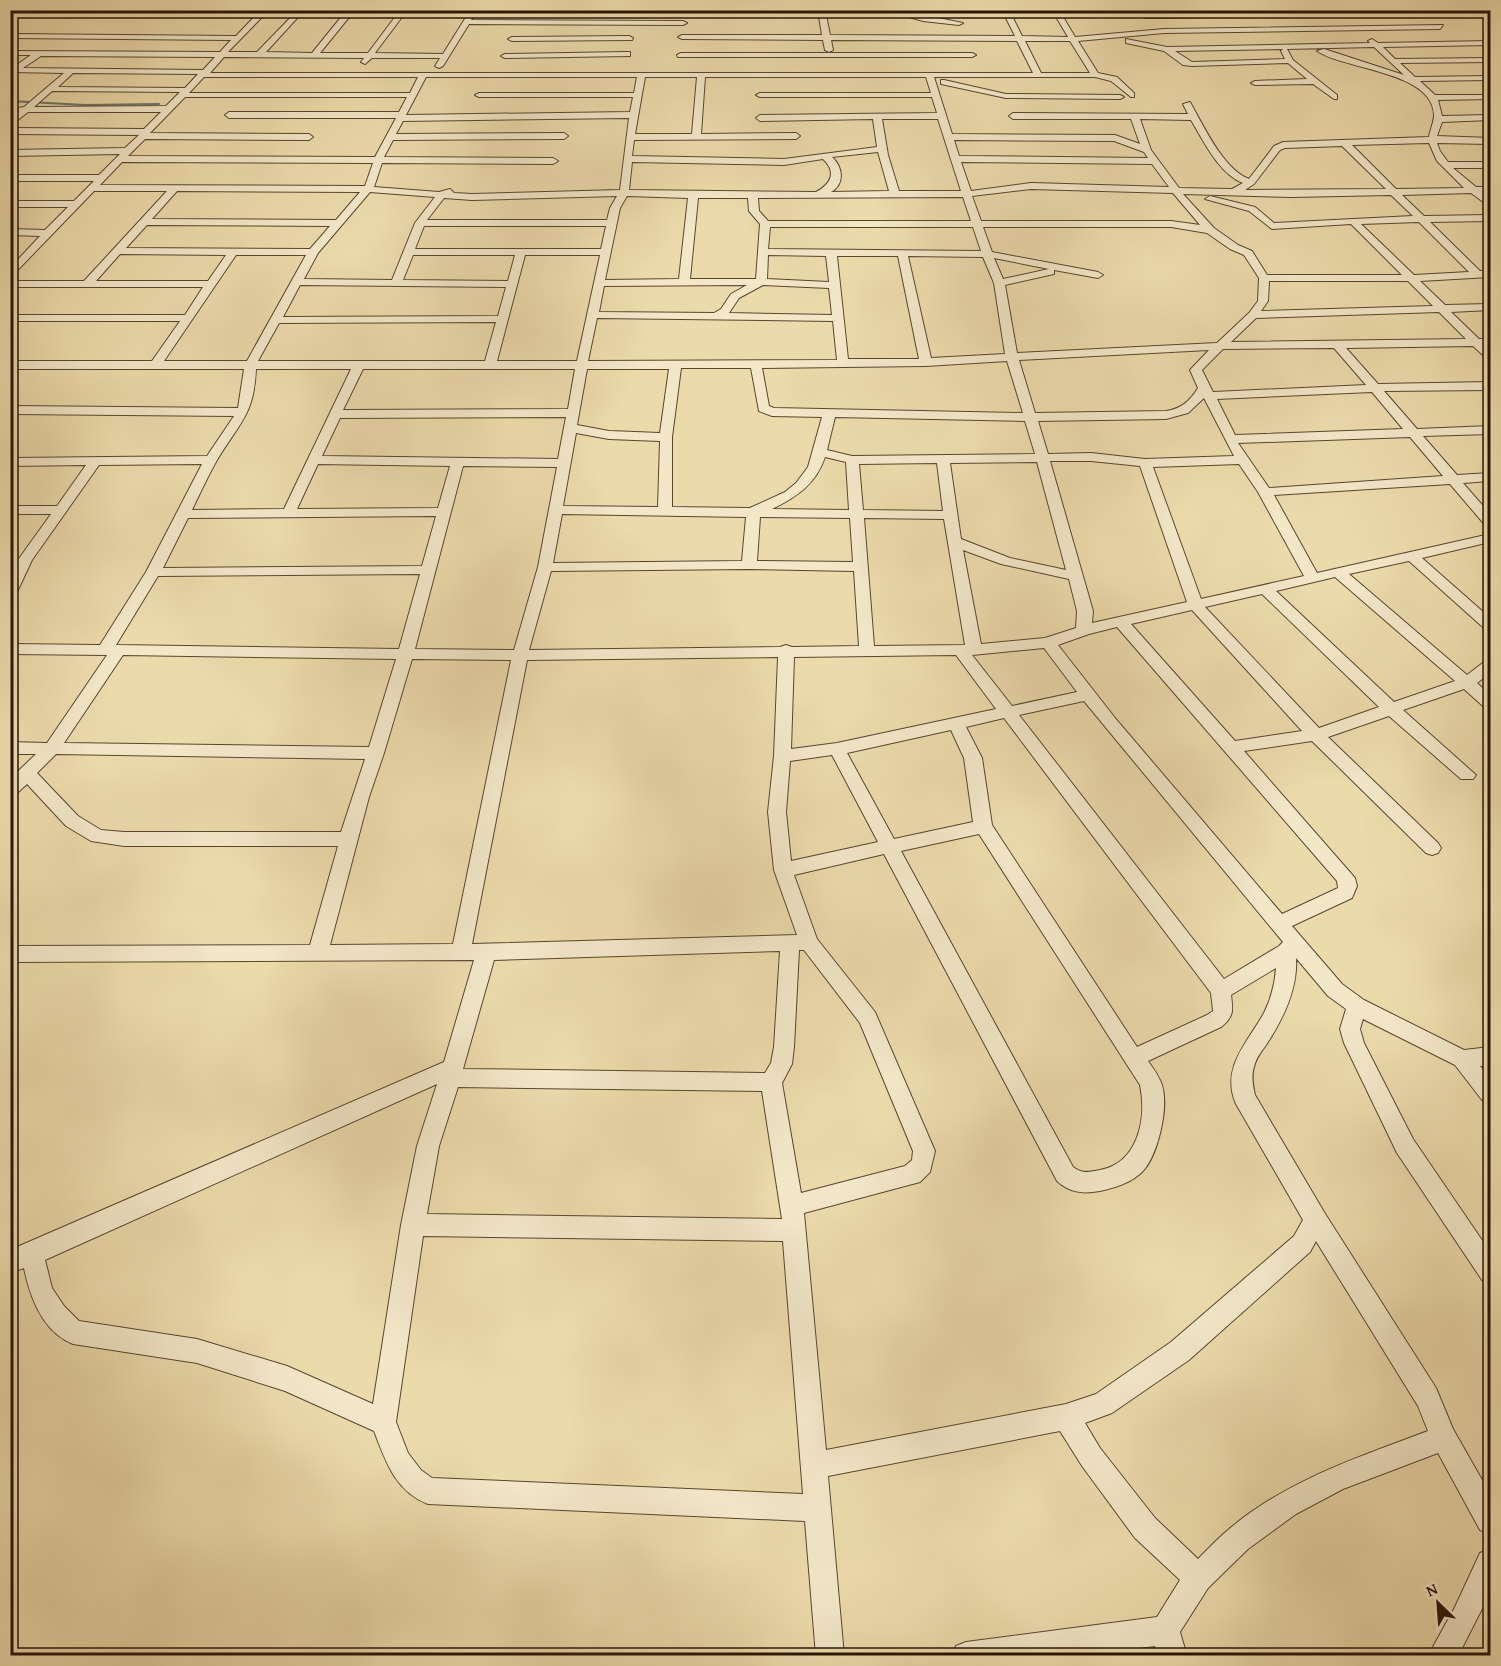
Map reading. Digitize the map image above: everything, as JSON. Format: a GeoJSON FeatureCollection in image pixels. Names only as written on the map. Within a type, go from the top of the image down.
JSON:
{"type":"FeatureCollection","features":[{"type":"Feature","properties":{"kind":"street"},"geometry":{"type":"LineString","coordinates":[[461,137],[474,106],[505,56],[524,10]]}},
{"type":"Feature","properties":{"kind":"street"},"geometry":{"type":"LineString","coordinates":[[621,75],[634,10]]}},
{"type":"Feature","properties":{"kind":"street"},"geometry":{"type":"LineString","coordinates":[[821,10],[834,75]]}},
{"type":"Feature","properties":{"kind":"street"},"geometry":{"type":"LineString","coordinates":[[888,10],[923,20],[959,23]]}},
{"type":"Feature","properties":{"kind":"street"},"geometry":{"type":"LineString","coordinates":[[954,10],[978,75]]}},
{"type":"Feature","properties":{"kind":"street"},"geometry":{"type":"LineString","coordinates":[[1005,10],[1038,75]]}},
{"type":"Feature","properties":{"kind":"street"},"geometry":{"type":"LineString","coordinates":[[1055,10],[1095,75]]}},
{"type":"Feature","properties":{"kind":"street"},"geometry":{"type":"LineString","coordinates":[[10,11],[401,13],[470,16],[519,22],[631,23],[683,19],[678,75]]}},
{"type":"Feature","properties":{"kind":"street"},"geometry":{"type":"LineString","coordinates":[[129,21],[142,11]]}},
{"type":"Feature","properties":{"kind":"street"},"geometry":{"type":"LineString","coordinates":[[1143,13],[1421,11],[1489,61]]}},
{"type":"Feature","properties":{"kind":"street"},"geometry":{"type":"LineString","coordinates":[[10,275],[48,233],[264,12]]}},
{"type":"Feature","properties":{"kind":"street"},"geometry":{"type":"LineString","coordinates":[[1249,12],[1283,45],[1290,61],[1334,97]]}},
{"type":"Feature","properties":{"kind":"street"},"geometry":{"type":"LineString","coordinates":[[1337,12],[1395,61],[1433,98],[1440,119],[1432,140],[1434,151],[1446,165],[1491,204]]}},
{"type":"Feature","properties":{"kind":"street"},"geometry":{"type":"LineString","coordinates":[[355,75],[401,13]]}},
{"type":"Feature","properties":{"kind":"street"},"geometry":{"type":"LineString","coordinates":[[1143,13],[1164,31],[1169,48],[1186,63],[1290,61]]}},
{"type":"Feature","properties":{"kind":"street"},"geometry":{"type":"LineString","coordinates":[[259,55],[297,14]]}},
{"type":"Feature","properties":{"kind":"street"},"geometry":{"type":"LineString","coordinates":[[314,55],[348,14]]}},
{"type":"Feature","properties":{"kind":"street"},"geometry":{"type":"LineString","coordinates":[[10,790],[52,748],[111,650],[185,514],[211,460],[243,412],[249,386],[250,366],[296,282],[313,252],[368,189],[374,178],[378,160],[413,95],[444,56],[470,16]]}},
{"type":"Feature","properties":{"kind":"street"},"geometry":{"type":"LineString","coordinates":[[10,20],[141,21]]}},
{"type":"Feature","properties":{"kind":"street"},"geometry":{"type":"LineString","coordinates":[[242,22],[253,23]]}},
{"type":"Feature","properties":{"kind":"street"},"geometry":{"type":"LineString","coordinates":[[886,27],[890,38]]}},
{"type":"Feature","properties":{"kind":"street"},"geometry":{"type":"LineString","coordinates":[[682,37],[1073,39],[1164,31],[1440,27]]}},
{"type":"Feature","properties":{"kind":"street"},"geometry":{"type":"LineString","coordinates":[[10,124],[121,29]]}},
{"type":"Feature","properties":{"kind":"street"},"geometry":{"type":"LineString","coordinates":[[10,36],[237,38]]}},
{"type":"Feature","properties":{"kind":"street"},"geometry":{"type":"LineString","coordinates":[[1113,37],[1169,48],[1491,43]]}},
{"type":"Feature","properties":{"kind":"street"},"geometry":{"type":"LineString","coordinates":[[512,39],[628,38]]}},
{"type":"Feature","properties":{"kind":"street"},"geometry":{"type":"LineString","coordinates":[[1293,45],[1332,54],[1415,81],[1491,78]]}},
{"type":"Feature","properties":{"kind":"street"},"geometry":{"type":"LineString","coordinates":[[10,53],[444,56]]}},
{"type":"Feature","properties":{"kind":"street"},"geometry":{"type":"LineString","coordinates":[[40,53],[15,70],[259,75],[930,77],[1095,75],[1114,79],[1131,95]]}},
{"type":"Feature","properties":{"kind":"street"},"geometry":{"type":"LineString","coordinates":[[505,56],[627,54]]}},
{"type":"Feature","properties":{"kind":"street"},"geometry":{"type":"LineString","coordinates":[[681,55],[972,55]]}},
{"type":"Feature","properties":{"kind":"street"},"geometry":{"type":"LineString","coordinates":[[1395,61],[1489,61]]}},
{"type":"Feature","properties":{"kind":"street"},"geometry":{"type":"LineString","coordinates":[[121,90],[142,73]]}},
{"type":"Feature","properties":{"kind":"street"},"geometry":{"type":"LineString","coordinates":[[221,126],[259,75]]}},
{"type":"Feature","properties":{"kind":"street"},"geometry":{"type":"LineString","coordinates":[[461,952],[519,655],[544,567],[572,428],[582,364],[601,283],[615,208],[624,193],[633,115],[641,75]]}},
{"type":"Feature","properties":{"kind":"street"},"geometry":{"type":"LineString","coordinates":[[696,136],[701,75]]}},
{"type":"Feature","properties":{"kind":"street"},"geometry":{"type":"LineString","coordinates":[[758,75],[760,95],[758,135]]}},
{"type":"Feature","properties":{"kind":"street"},"geometry":{"type":"LineString","coordinates":[[991,75],[1009,106]]}},
{"type":"Feature","properties":{"kind":"street"},"geometry":{"type":"LineString","coordinates":[[930,77],[955,159],[999,283],[1012,358],[1043,458],[1085,611],[1084,630]]}},
{"type":"Feature","properties":{"kind":"street"},"geometry":{"type":"LineString","coordinates":[[930,77],[1009,106],[1076,136]]}},
{"type":"Feature","properties":{"kind":"street"},"geometry":{"type":"LineString","coordinates":[[1254,83],[1315,81]]}},
{"type":"Feature","properties":{"kind":"street"},"geometry":{"type":"LineString","coordinates":[[49,89],[244,95],[413,95]]}},
{"type":"Feature","properties":{"kind":"street"},"geometry":{"type":"LineString","coordinates":[[121,159],[309,137],[401,117],[474,106],[637,95]]}},
{"type":"Feature","properties":{"kind":"street"},"geometry":{"type":"LineString","coordinates":[[760,95],[935,95]]}},
{"type":"Feature","properties":{"kind":"street"},"geometry":{"type":"LineString","coordinates":[[1009,106],[1120,97]]}},
{"type":"Feature","properties":{"kind":"street"},"geometry":{"type":"LineString","coordinates":[[1433,98],[1491,97]]}},
{"type":"Feature","properties":{"kind":"street"},"geometry":{"type":"LineString","coordinates":[[1186,104],[1192,117],[1235,175],[1251,182]]}},
{"type":"Feature","properties":{"kind":"street"},"geometry":{"type":"LineString","coordinates":[[474,106],[567,117],[633,115]]}},
{"type":"Feature","properties":{"kind":"street"},"geometry":{"type":"LineString","coordinates":[[1009,106],[1134,116],[1192,117]]}},
{"type":"Feature","properties":{"kind":"street"},"geometry":{"type":"LineString","coordinates":[[10,110],[169,110]]}},
{"type":"Feature","properties":{"kind":"street"},"geometry":{"type":"LineString","coordinates":[[877,116],[895,195]]}},
{"type":"Feature","properties":{"kind":"street"},"geometry":{"type":"LineString","coordinates":[[760,118],[941,116]]}},
{"type":"Feature","properties":{"kind":"street"},"geometry":{"type":"LineString","coordinates":[[1134,116],[1147,150],[1179,191],[1187,206],[1210,230],[1234,247],[1248,253],[1264,278],[1263,301],[1253,315],[1218,346],[1196,370],[1242,460],[1265,492],[1313,579]]}},
{"type":"Feature","properties":{"kind":"street"},"geometry":{"type":"LineString","coordinates":[[557,153],[567,117]]}},
{"type":"Feature","properties":{"kind":"street"},"geometry":{"type":"LineString","coordinates":[[784,162],[794,153],[796,136],[787,117]]}},
{"type":"Feature","properties":{"kind":"street"},"geometry":{"type":"LineString","coordinates":[[1474,118],[1482,125]]}},
{"type":"Feature","properties":{"kind":"street"},"geometry":{"type":"LineString","coordinates":[[1440,119],[1491,118]]}},
{"type":"Feature","properties":{"kind":"street"},"geometry":{"type":"LineString","coordinates":[[221,126],[309,137]]}},
{"type":"Feature","properties":{"kind":"street"},"geometry":{"type":"LineString","coordinates":[[10,131],[145,134],[221,126],[309,137],[378,160],[557,153]]}},
{"type":"Feature","properties":{"kind":"street"},"geometry":{"type":"LineString","coordinates":[[630,137],[796,136]]}},
{"type":"Feature","properties":{"kind":"street"},"geometry":{"type":"LineString","coordinates":[[290,170],[309,137]]}},
{"type":"Feature","properties":{"kind":"street"},"geometry":{"type":"LineString","coordinates":[[390,137],[461,137],[557,153]]}},
{"type":"Feature","properties":{"kind":"street"},"geometry":{"type":"LineString","coordinates":[[948,137],[1115,138],[1147,150]]}},
{"type":"Feature","properties":{"kind":"street"},"geometry":{"type":"LineString","coordinates":[[1233,193],[1251,182],[1277,148],[1283,145],[1432,140],[1491,141]]}},
{"type":"Feature","properties":{"kind":"street"},"geometry":{"type":"LineString","coordinates":[[1344,143],[1477,274]]}},
{"type":"Feature","properties":{"kind":"street"},"geometry":{"type":"LineString","coordinates":[[627,159],[784,162],[853,151],[883,149]]}},
{"type":"Feature","properties":{"kind":"street"},"geometry":{"type":"LineString","coordinates":[[10,153],[130,151]]}},
{"type":"Feature","properties":{"kind":"street"},"geometry":{"type":"LineString","coordinates":[[819,194],[832,187],[837,175],[837,170],[826,157]]}},
{"type":"Feature","properties":{"kind":"street"},"geometry":{"type":"LineString","coordinates":[[955,159],[1157,161]]}},
{"type":"Feature","properties":{"kind":"street"},"geometry":{"type":"LineString","coordinates":[[1446,165],[1491,165]]}},
{"type":"Feature","properties":{"kind":"street"},"geometry":{"type":"LineString","coordinates":[[10,178],[104,178]]}},
{"type":"Feature","properties":{"kind":"street"},"geometry":{"type":"LineString","coordinates":[[94,188],[283,184],[443,193],[472,197],[624,193],[968,194],[1030,186],[1179,191],[1211,195],[1252,209],[1272,226],[1299,220],[1355,222],[1491,218]]}},
{"type":"Feature","properties":{"kind":"street"},"geometry":{"type":"LineString","coordinates":[[87,284],[175,188]]}},
{"type":"Feature","properties":{"kind":"street"},"geometry":{"type":"LineString","coordinates":[[1200,219],[1203,204],[1211,195],[1233,193],[1293,198],[1351,193],[1491,190]]}},
{"type":"Feature","properties":{"kind":"street"},"geometry":{"type":"LineString","coordinates":[[396,283],[420,223],[443,193]]}},
{"type":"Feature","properties":{"kind":"street"},"geometry":{"type":"LineString","coordinates":[[1351,193],[1358,202]]}},
{"type":"Feature","properties":{"kind":"street"},"geometry":{"type":"LineString","coordinates":[[588,195],[615,208]]}},
{"type":"Feature","properties":{"kind":"street"},"geometry":{"type":"LineString","coordinates":[[684,282],[693,195]]}},
{"type":"Feature","properties":{"kind":"street"},"geometry":{"type":"LineString","coordinates":[[753,195],[754,211],[765,224],[762,282]]}},
{"type":"Feature","properties":{"kind":"street"},"geometry":{"type":"LineString","coordinates":[[10,204],[77,204]]}},
{"type":"Feature","properties":{"kind":"street"},"geometry":{"type":"LineString","coordinates":[[1366,211],[1373,220]]}},
{"type":"Feature","properties":{"kind":"street"},"geometry":{"type":"LineString","coordinates":[[142,222],[338,223]]}},
{"type":"Feature","properties":{"kind":"street"},"geometry":{"type":"LineString","coordinates":[[1355,222],[1439,308],[1491,356]]}},
{"type":"Feature","properties":{"kind":"street"},"geometry":{"type":"LineString","coordinates":[[420,223],[612,223]]}},
{"type":"Feature","properties":{"kind":"street"},"geometry":{"type":"LineString","coordinates":[[765,224],[1180,224],[1210,230]]}},
{"type":"Feature","properties":{"kind":"street"},"geometry":{"type":"LineString","coordinates":[[10,232],[48,233]]}},
{"type":"Feature","properties":{"kind":"street"},"geometry":{"type":"LineString","coordinates":[[118,251],[313,252]]}},
{"type":"Feature","properties":{"kind":"street"},"geometry":{"type":"LineString","coordinates":[[155,366],[232,252]]}},
{"type":"Feature","properties":{"kind":"street"},"geometry":{"type":"LineString","coordinates":[[409,252],[607,252]]}},
{"type":"Feature","properties":{"kind":"street"},"geometry":{"type":"LineString","coordinates":[[490,366],[521,252]]}},
{"type":"Feature","properties":{"kind":"street"},"geometry":{"type":"LineString","coordinates":[[762,252],[987,254],[1098,275]]}},
{"type":"Feature","properties":{"kind":"street"},"geometry":{"type":"LineString","coordinates":[[831,252],[843,363]]}},
{"type":"Feature","properties":{"kind":"street"},"geometry":{"type":"LineString","coordinates":[[902,252],[926,362]]}},
{"type":"Feature","properties":{"kind":"street"},"geometry":{"type":"LineString","coordinates":[[10,262],[23,262]]}},
{"type":"Feature","properties":{"kind":"street"},"geometry":{"type":"LineString","coordinates":[[999,283],[1063,269]]}},
{"type":"Feature","properties":{"kind":"street"},"geometry":{"type":"LineString","coordinates":[[1264,278],[1409,278],[1491,274]]}},
{"type":"Feature","properties":{"kind":"street"},"geometry":{"type":"LineString","coordinates":[[296,282],[513,285]]}},
{"type":"Feature","properties":{"kind":"street"},"geometry":{"type":"LineString","coordinates":[[716,317],[725,311],[735,296],[762,282]]}},
{"type":"Feature","properties":{"kind":"street"},"geometry":{"type":"LineString","coordinates":[[601,283],[762,282],[836,285]]}},
{"type":"Feature","properties":{"kind":"street"},"geometry":{"type":"LineString","coordinates":[[10,284],[210,284]]}},
{"type":"Feature","properties":{"kind":"street"},"geometry":{"type":"LineString","coordinates":[[1253,315],[1491,307]]}},
{"type":"Feature","properties":{"kind":"street"},"geometry":{"type":"LineString","coordinates":[[594,315],[839,318]]}},
{"type":"Feature","properties":{"kind":"street"},"geometry":{"type":"LineString","coordinates":[[10,318],[186,318]]}},
{"type":"Feature","properties":{"kind":"street"},"geometry":{"type":"LineString","coordinates":[[275,320],[502,319]]}},
{"type":"Feature","properties":{"kind":"street"},"geometry":{"type":"LineString","coordinates":[[10,381],[17,365],[490,366],[926,362],[1218,346],[1491,342]]}},
{"type":"Feature","properties":{"kind":"street"},"geometry":{"type":"LineString","coordinates":[[1337,344],[1491,522]]}},
{"type":"Feature","properties":{"kind":"street"},"geometry":{"type":"LineString","coordinates":[[756,364],[763,408],[829,415],[1029,417],[1176,414],[1185,411],[1206,393],[1491,386]]}},
{"type":"Feature","properties":{"kind":"street"},"geometry":{"type":"LineString","coordinates":[[665,512],[666,437],[675,365]]}},
{"type":"Feature","properties":{"kind":"street"},"geometry":{"type":"LineString","coordinates":[[289,512],[358,366]]}},
{"type":"Feature","properties":{"kind":"street"},"geometry":{"type":"LineString","coordinates":[[10,410],[243,412]]}},
{"type":"Feature","properties":{"kind":"street"},"geometry":{"type":"LineString","coordinates":[[336,414],[573,413]]}},
{"type":"Feature","properties":{"kind":"street"},"geometry":{"type":"LineString","coordinates":[[753,512],[795,492],[809,480],[820,452],[829,415]]}},
{"type":"Feature","properties":{"kind":"street"},"geometry":{"type":"LineString","coordinates":[[572,428],[609,435],[666,437]]}},
{"type":"Feature","properties":{"kind":"street"},"geometry":{"type":"LineString","coordinates":[[1231,439],[1491,430]]}},
{"type":"Feature","properties":{"kind":"street"},"geometry":{"type":"LineString","coordinates":[[568,446],[609,435]]}},
{"type":"Feature","properties":{"kind":"street"},"geometry":{"type":"LineString","coordinates":[[820,452],[852,460],[1104,458],[1145,463],[1242,460]]}},
{"type":"Feature","properties":{"kind":"street"},"geometry":{"type":"LineString","coordinates":[[943,459],[948,516],[956,542],[967,650],[1005,711],[1221,991],[1223,1014],[1214,1021],[1134,1058]]}},
{"type":"Feature","properties":{"kind":"street"},"geometry":{"type":"LineString","coordinates":[[10,462],[211,460]]}},
{"type":"Feature","properties":{"kind":"street"},"geometry":{"type":"LineString","coordinates":[[312,460],[564,463]]}},
{"type":"Feature","properties":{"kind":"street"},"geometry":{"type":"LineString","coordinates":[[852,460],[867,650]]}},
{"type":"Feature","properties":{"kind":"street"},"geometry":{"type":"LineString","coordinates":[[10,592],[15,569],[95,462]]}},
{"type":"Feature","properties":{"kind":"street"},"geometry":{"type":"LineString","coordinates":[[318,953],[348,839],[406,652],[458,463]]}},
{"type":"Feature","properties":{"kind":"street"},"geometry":{"type":"LineString","coordinates":[[1145,463],[1196,606],[1316,735],[1432,848]]}},
{"type":"Feature","properties":{"kind":"street"},"geometry":{"type":"LineString","coordinates":[[1265,492],[1491,477]]}},
{"type":"Feature","properties":{"kind":"street"},"geometry":{"type":"LineString","coordinates":[[10,510],[59,510]]}},
{"type":"Feature","properties":{"kind":"street"},"geometry":{"type":"LineString","coordinates":[[555,510],[948,516]]}},
{"type":"Feature","properties":{"kind":"street"},"geometry":{"type":"LineString","coordinates":[[185,514],[443,512]]}},
{"type":"Feature","properties":{"kind":"street"},"geometry":{"type":"LineString","coordinates":[[749,566],[753,512]]}},
{"type":"Feature","properties":{"kind":"street"},"geometry":{"type":"LineString","coordinates":[[10,649],[519,655],[786,650],[967,650],[1069,639],[1084,630],[1491,538]]}},
{"type":"Feature","properties":{"kind":"street"},"geometry":{"type":"LineString","coordinates":[[956,542],[1006,561],[1075,576]]}},
{"type":"Feature","properties":{"kind":"street"},"geometry":{"type":"LineString","coordinates":[[1413,557],[1491,627]]}},
{"type":"Feature","properties":{"kind":"street"},"geometry":{"type":"LineString","coordinates":[[544,567],[862,567]]}},
{"type":"Feature","properties":{"kind":"street"},"geometry":{"type":"LineString","coordinates":[[153,572],[429,570]]}},
{"type":"Feature","properties":{"kind":"street"},"geometry":{"type":"LineString","coordinates":[[1340,573],[1491,704]]}},
{"type":"Feature","properties":{"kind":"street"},"geometry":{"type":"LineString","coordinates":[[1266,590],[1390,708],[1467,775]]}},
{"type":"Feature","properties":{"kind":"street"},"geometry":{"type":"LineString","coordinates":[[1121,622],[1346,878],[1348,886],[1345,893],[1280,922]]}},
{"type":"Feature","properties":{"kind":"street"},"geometry":{"type":"LineString","coordinates":[[1048,643],[1087,694],[1280,922],[1291,947],[1335,990],[1357,1006],[1462,1059],[1491,1093]]}},
{"type":"Feature","properties":{"kind":"street"},"geometry":{"type":"LineString","coordinates":[[786,650],[782,756],[777,812],[783,870],[800,943],[781,1064],[771,1082],[792,1206],[792,1230],[830,1656]]}},
{"type":"Feature","properties":{"kind":"street"},"geometry":{"type":"LineString","coordinates":[[1230,748],[1284,738],[1316,735],[1468,682],[1491,666]]}},
{"type":"Feature","properties":{"kind":"street"},"geometry":{"type":"LineString","coordinates":[[782,756],[837,749],[1087,694]]}},
{"type":"Feature","properties":{"kind":"street"},"geometry":{"type":"LineString","coordinates":[[837,749],[1060,1164],[1071,1180],[1082,1185],[1113,1179],[1134,1166],[1146,1146],[1151,1119],[1152,1087],[983,826],[973,758],[956,722]]}},
{"type":"Feature","properties":{"kind":"street"},"geometry":{"type":"LineString","coordinates":[[10,748],[376,753]]}},
{"type":"Feature","properties":{"kind":"street"},"geometry":{"type":"LineString","coordinates":[[28,774],[72,821],[97,836],[124,839],[348,839]]}},
{"type":"Feature","properties":{"kind":"street"},"geometry":{"type":"LineString","coordinates":[[783,870],[983,826]]}},
{"type":"Feature","properties":{"kind":"street"},"geometry":{"type":"LineString","coordinates":[[10,954],[486,952],[800,943],[868,1018],[924,1151],[922,1165],[912,1175],[792,1206]]}},
{"type":"Feature","properties":{"kind":"street"},"geometry":{"type":"LineString","coordinates":[[1221,991],[1291,947]]}},
{"type":"Feature","properties":{"kind":"street"},"geometry":{"type":"LineString","coordinates":[[1291,947],[1283,994],[1265,1030],[1244,1062],[1241,1077],[1244,1097],[1316,1220],[1427,1397],[1444,1438],[1491,1520]]}},
{"type":"Feature","properties":{"kind":"street"},"geometry":{"type":"LineString","coordinates":[[486,952],[428,1146],[413,1225],[399,1327],[382,1422],[399,1462],[412,1479],[428,1491],[816,1508]]}},
{"type":"Feature","properties":{"kind":"street"},"geometry":{"type":"LineString","coordinates":[[1357,1006],[1350,1029],[1354,1043],[1405,1146],[1491,1272]]}},
{"type":"Feature","properties":{"kind":"street"},"geometry":{"type":"LineString","coordinates":[[1462,1059],[1491,1056]]}},
{"type":"Feature","properties":{"kind":"street"},"geometry":{"type":"LineString","coordinates":[[382,1422],[287,1379],[198,1351],[73,1332],[55,1315],[21,1258],[451,1073],[771,1082]]}},
{"type":"Feature","properties":{"kind":"street"},"geometry":{"type":"LineString","coordinates":[[813,1466],[1066,1417],[1103,1404],[1180,1351],[1302,1244],[1316,1220]]}},
{"type":"Feature","properties":{"kind":"street"},"geometry":{"type":"LineString","coordinates":[[413,1225],[792,1230]]}},
{"type":"Feature","properties":{"kind":"street"},"geometry":{"type":"LineString","coordinates":[[1066,1417],[1091,1457],[1145,1528],[1198,1578]]}},
{"type":"Feature","properties":{"kind":"street"},"geometry":{"type":"LineString","coordinates":[[966,1656],[1169,1643],[1198,1578],[1238,1539],[1287,1505],[1336,1479],[1444,1438]]}},
{"type":"Feature","properties":{"kind":"street"},"geometry":{"type":"LineString","coordinates":[[1442,1656],[1465,1617],[1491,1563]]}},
{"type":"Feature","properties":{"kind":"waterway"},"geometry":{"type":"LineString","coordinates":[[10,101],[85,105],[159,104]]}}]}
